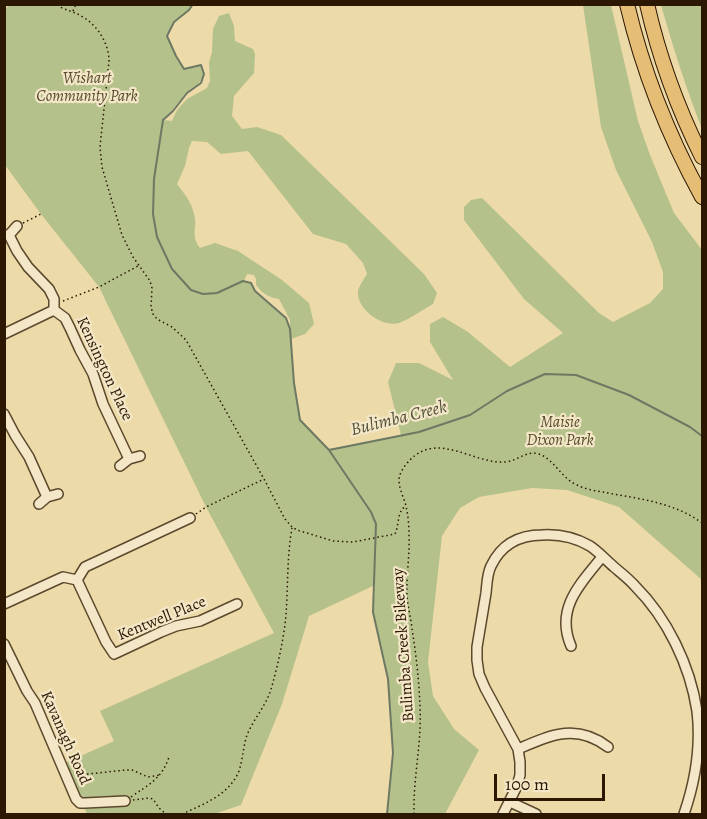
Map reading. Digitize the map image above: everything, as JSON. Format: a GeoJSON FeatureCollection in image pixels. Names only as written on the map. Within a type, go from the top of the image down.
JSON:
{"type":"FeatureCollection","features":[{"type":"Feature","properties":{"kind":"highway"},"geometry":{"type":"LineString","coordinates":[[627,4],[654,93],[702,197]]}},
{"type":"Feature","properties":{"kind":"highway"},"geometry":{"type":"LineString","coordinates":[[647,4],[671,84],[702,157]]}},
{"type":"Feature","properties":{"kind":"street","name":"Kensington Place"},"geometry":{"type":"LineString","coordinates":[[17,226],[7,235],[28,267],[49,290],[54,299],[54,307],[65,318],[93,374],[103,404],[129,459]]}},
{"type":"Feature","properties":{"kind":"street"},"geometry":{"type":"LineString","coordinates":[[4,334],[54,307]]}},
{"type":"Feature","properties":{"kind":"street"},"geometry":{"type":"LineString","coordinates":[[4,414],[29,457],[47,497]]}},
{"type":"Feature","properties":{"kind":"street"},"geometry":{"type":"LineString","coordinates":[[120,466],[129,459],[140,456]]}},
{"type":"Feature","properties":{"kind":"street"},"geometry":{"type":"LineString","coordinates":[[39,504],[47,497],[58,494]]}},
{"type":"Feature","properties":{"kind":"street"},"geometry":{"type":"LineString","coordinates":[[4,604],[63,577],[76,580],[85,567],[190,518]]}},
{"type":"Feature","properties":{"kind":"street"},"geometry":{"type":"LineString","coordinates":[[503,814],[517,786],[520,762],[518,749],[479,674],[477,647],[489,568],[499,552],[514,540],[530,535],[552,534],[573,539],[591,547],[635,585],[665,624],[676,645],[700,711],[696,765],[684,814]]}},
{"type":"Feature","properties":{"kind":"street"},"geometry":{"type":"LineString","coordinates":[[571,646],[567,637],[566,621],[569,604],[578,587],[602,557]]}},
{"type":"Feature","properties":{"kind":"street","name":"Kentwell Place"},"geometry":{"type":"LineString","coordinates":[[76,580],[114,654],[161,632],[200,621],[237,604]]}},
{"type":"Feature","properties":{"kind":"street","name":"Kavanagh Road"},"geometry":{"type":"LineString","coordinates":[[4,644],[7,657],[35,703],[76,800],[80,803],[125,801]]}},
{"type":"Feature","properties":{"kind":"street"},"geometry":{"type":"LineString","coordinates":[[518,749],[547,736],[568,733],[591,737],[608,747]]}},
{"type":"Feature","properties":{"kind":"street"},"geometry":{"type":"LineString","coordinates":[[510,802],[536,814]]}},
{"type":"Feature","properties":{"kind":"path"},"geometry":{"type":"LineString","coordinates":[[58,4],[85,18],[102,35],[109,52],[100,155],[122,235],[133,257],[150,281],[153,314],[186,340],[285,519],[297,530],[333,541],[353,542],[395,534],[401,509],[407,509]]}},
{"type":"Feature","properties":{"kind":"path"},"geometry":{"type":"LineString","coordinates":[[73,12],[76,4]]}},
{"type":"Feature","properties":{"kind":"path"},"geometry":{"type":"LineString","coordinates":[[17,226],[41,214]]}},
{"type":"Feature","properties":{"kind":"path"},"geometry":{"type":"LineString","coordinates":[[54,307],[139,266]]}},
{"type":"Feature","properties":{"kind":"path","name":"Bulimba Creek Bikeway"},"geometry":{"type":"LineString","coordinates":[[414,814],[415,775],[420,740],[420,706],[415,649],[407,598],[409,535],[407,509],[399,480],[409,461],[417,454],[439,448],[504,462],[528,453],[537,453],[550,461],[565,478],[580,487],[665,505],[685,512],[702,523]]}},
{"type":"Feature","properties":{"kind":"path"},"geometry":{"type":"LineString","coordinates":[[190,518],[206,507],[264,479]]}},
{"type":"Feature","properties":{"kind":"path"},"geometry":{"type":"LineString","coordinates":[[182,814],[219,795],[233,781],[238,771],[247,735],[267,700],[274,677],[285,617],[292,527]]}},
{"type":"Feature","properties":{"kind":"path"},"geometry":{"type":"LineString","coordinates":[[125,801],[155,781],[169,757]]}},
{"type":"Feature","properties":{"kind":"path"},"geometry":{"type":"LineString","coordinates":[[74,772],[78,776],[132,770],[148,777],[160,775]]}},
{"type":"Feature","properties":{"kind":"path"},"geometry":{"type":"LineString","coordinates":[[125,801],[153,799],[166,814]]}},
{"type":"Feature","properties":{"kind":"green space"},"geometry":{"type":"Polygon","coordinates":[[[9,5],[193,5],[174,22],[167,36],[184,69],[201,65],[204,74],[199,83],[163,120],[172,121],[177,110],[187,99],[207,88],[210,81],[209,63],[213,29],[219,16],[229,13],[234,26],[235,41],[253,49],[255,54],[254,73],[234,96],[232,116],[242,129],[257,127],[281,135],[424,274],[437,293],[433,304],[399,323],[386,323],[378,320],[361,304],[358,291],[367,274],[363,263],[346,244],[313,234],[248,151],[221,154],[207,142],[192,141],[177,184],[193,210],[195,239],[200,248],[215,243],[238,251],[282,280],[309,303],[314,324],[305,334],[291,339],[294,383],[301,420],[329,449],[401,435],[388,382],[396,363],[419,363],[453,380],[430,342],[430,324],[443,317],[468,332],[510,367],[563,333],[524,299],[464,220],[464,207],[471,200],[482,198],[599,313],[613,322],[650,303],[663,289],[663,272],[652,242],[616,170],[601,127],[583,5],[611,5],[638,121],[650,155],[674,213],[702,250],[702,580],[619,507],[567,490],[532,488],[479,497],[460,508],[442,536],[428,662],[433,696],[454,729],[479,750],[445,814],[387,814],[393,753],[388,679],[373,612],[375,585],[309,616],[282,704],[241,805],[214,814],[87,814],[65,763],[114,741],[100,711],[274,633],[206,507],[99,287],[5,165],[4,10],[9,5]],[[247,274],[244,281],[251,283],[255,291],[286,318],[290,328],[290,320],[279,299],[261,291],[256,285],[254,275],[247,274]]]}},
{"type":"Feature","properties":{"kind":"green space"},"geometry":{"type":"Polygon","coordinates":[[[661,5],[702,5],[702,129],[680,67],[661,5]]]}},
{"type":"Feature","properties":{"kind":"waterway","name":"Bulimba Creek"},"geometry":{"type":"LineString","coordinates":[[193,4],[174,22],[167,36],[184,69],[201,65],[204,74],[201,83],[187,93],[163,120],[154,179],[153,214],[157,237],[172,269],[191,290],[203,294],[217,293],[243,281],[251,283],[255,291],[286,318],[290,329],[294,383],[300,420],[329,450],[371,512],[376,524],[373,612],[388,679],[393,753],[387,814]]}},
{"type":"Feature","properties":{"kind":"waterway","name":"Bulimba Creek"},"geometry":{"type":"LineString","coordinates":[[329,450],[419,432],[470,415],[507,391],[545,374],[576,375],[629,395],[690,427],[702,436]]}},
{"type":"Feature","properties":{"kind":"park label","name":"Wishart Community Park"},"geometry":{"type":"Point","coordinates":[87,88]}},
{"type":"Feature","properties":{"kind":"park label","name":"Maisie Dixon Park"},"geometry":{"type":"Point","coordinates":[560,432]}}]}
